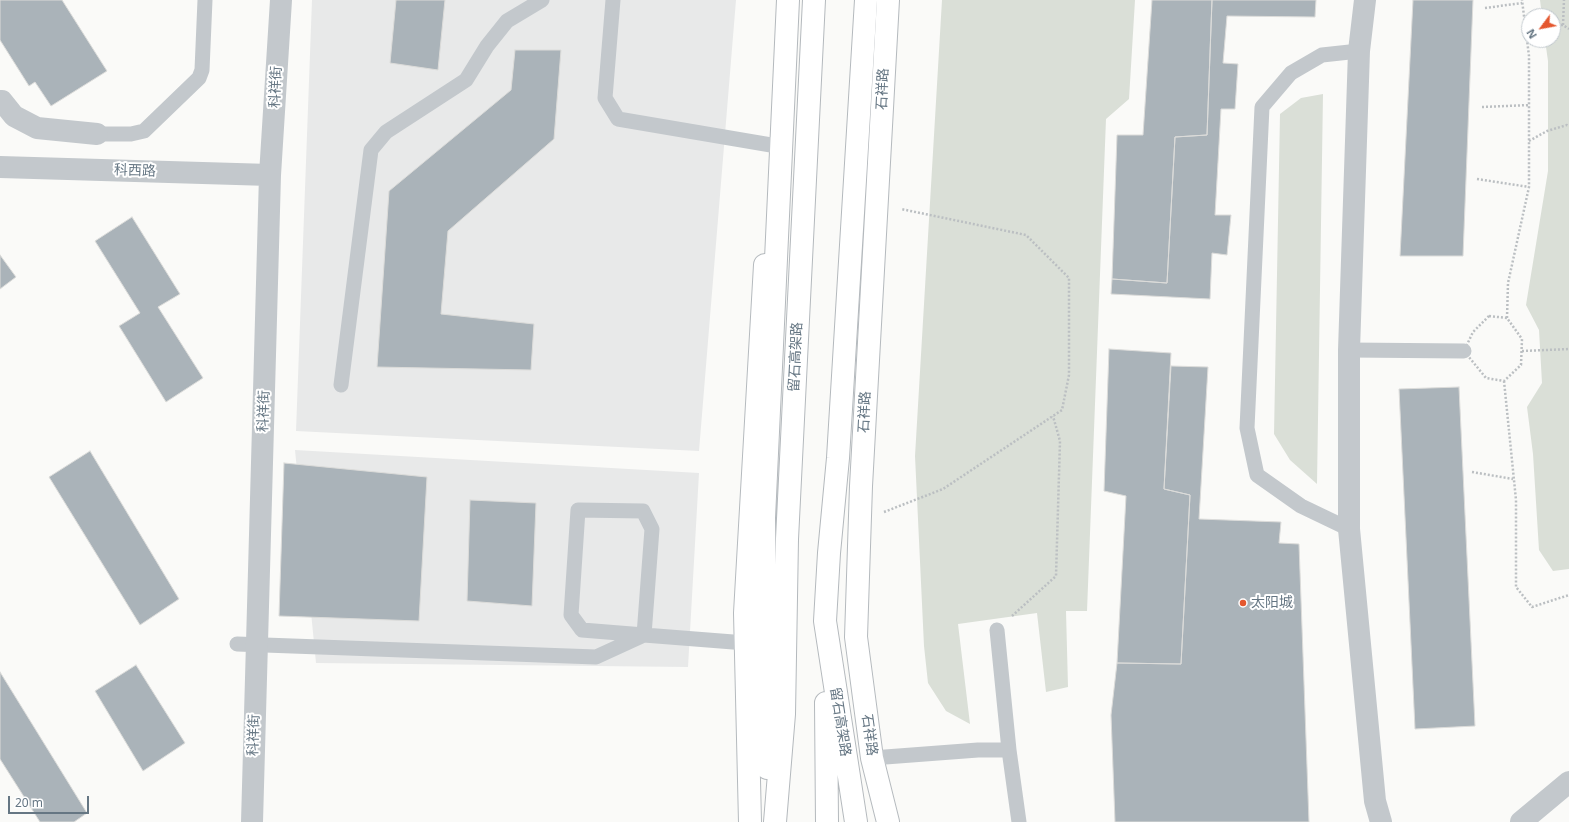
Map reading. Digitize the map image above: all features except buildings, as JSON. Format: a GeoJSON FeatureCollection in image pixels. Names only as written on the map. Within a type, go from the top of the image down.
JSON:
{"type":"FeatureCollection","features":[{"type":"Feature","properties":{"kind":"main road"},"geometry":{"type":"LineString","coordinates":[[750,822],[745,613],[778,0]]}},
{"type":"Feature","properties":{"kind":"main road"},"geometry":{"type":"LineString","coordinates":[[768,822],[764,518],[788,0]]}},
{"type":"Feature","properties":{"kind":"main road","name":"留石高架路"},"geometry":{"type":"LineString","coordinates":[[789,822],[784,714],[787,539],[814,0]]}},
{"type":"Feature","properties":{"kind":"main road","name":"留石高架路"},"geometry":{"type":"LineString","coordinates":[[827,822],[825,621],[829,552],[838,458],[866,0]]}},
{"type":"Feature","properties":{"kind":"main road","name":"石祥路"},"geometry":{"type":"LineString","coordinates":[[888,0],[860,522],[856,637],[872,758],[888,822]]}},
{"type":"Feature","properties":{"kind":"main road","name":"留石高架路"},"geometry":{"type":"LineString","coordinates":[[825,621],[856,822]]}},
{"type":"Feature","properties":{"kind":"main road","name":"留石高架路"},"geometry":{"type":"LineString","coordinates":[[775,822],[784,714]]}},
{"type":"Feature","properties":{"kind":"street","name":"科祥街"},"geometry":{"type":"LineString","coordinates":[[252,822],[270,175],[281,0]]}},
{"type":"Feature","properties":{"kind":"street"},"geometry":{"type":"LineString","coordinates":[[1365,0],[1359,51],[1349,350],[1349,529],[1375,801],[1380,822]]}},
{"type":"Feature","properties":{"kind":"street"},"geometry":{"type":"LineString","coordinates":[[0,101],[14,116],[37,128],[97,134]]}},
{"type":"Feature","properties":{"kind":"street","name":"科西路"},"geometry":{"type":"LineString","coordinates":[[0,167],[270,175]]}},
{"type":"Feature","properties":{"kind":"street"},"geometry":{"type":"LineString","coordinates":[[1521,822],[1569,782]]}},
{"type":"Feature","properties":{"kind":"lane"},"geometry":{"type":"LineString","coordinates":[[97,134],[131,134],[144,131],[199,78],[202,70],[205,0]]}},
{"type":"Feature","properties":{"kind":"lane"},"geometry":{"type":"LineString","coordinates":[[341,385],[371,150],[386,132],[466,80],[487,46],[507,21],[542,0]]}},
{"type":"Feature","properties":{"kind":"lane"},"geometry":{"type":"LineString","coordinates":[[613,0],[605,98],[618,119],[771,145]]}},
{"type":"Feature","properties":{"kind":"lane"},"geometry":{"type":"LineString","coordinates":[[1349,529],[1301,506],[1257,474],[1247,428],[1262,107],[1291,73],[1322,55],[1359,51]]}},
{"type":"Feature","properties":{"kind":"lane"},"geometry":{"type":"LineString","coordinates":[[1349,350],[1464,351]]}},
{"type":"Feature","properties":{"kind":"lane"},"geometry":{"type":"LineString","coordinates":[[644,635],[652,529],[643,512],[578,510],[571,615],[582,630],[644,635],[746,643]]}},
{"type":"Feature","properties":{"kind":"lane"},"geometry":{"type":"LineString","coordinates":[[997,630],[1009,750],[1019,822]]}},
{"type":"Feature","properties":{"kind":"lane"},"geometry":{"type":"LineString","coordinates":[[237,644],[596,657],[644,635]]}},
{"type":"Feature","properties":{"kind":"lane"},"geometry":{"type":"LineString","coordinates":[[872,758],[978,750],[1009,750]]}},
{"type":"Feature","properties":{"kind":"path"},"geometry":{"type":"LineString","coordinates":[[1564,0],[1563,25],[1569,29]]}},
{"type":"Feature","properties":{"kind":"path"},"geometry":{"type":"LineString","coordinates":[[1485,8],[1522,1]]}},
{"type":"Feature","properties":{"kind":"path"},"geometry":{"type":"LineString","coordinates":[[1504,381],[1521,366],[1522,339],[1507,318],[1508,283],[1529,187],[1530,105],[1528,48]]}},
{"type":"Feature","properties":{"kind":"path"},"geometry":{"type":"LineString","coordinates":[[1482,107],[1530,105]]}},
{"type":"Feature","properties":{"kind":"path"},"geometry":{"type":"LineString","coordinates":[[1529,141],[1547,131],[1567,125],[1569,126]]}},
{"type":"Feature","properties":{"kind":"path"},"geometry":{"type":"LineString","coordinates":[[1477,179],[1529,187]]}},
{"type":"Feature","properties":{"kind":"path"},"geometry":{"type":"LineString","coordinates":[[860,522],[942,489],[1054,416],[1062,410],[1069,375],[1069,278],[1026,235],[877,204]]}},
{"type":"Feature","properties":{"kind":"path"},"geometry":{"type":"LineString","coordinates":[[1504,381],[1486,378],[1464,351],[1473,332],[1489,316],[1507,318]]}},
{"type":"Feature","properties":{"kind":"path"},"geometry":{"type":"LineString","coordinates":[[1522,351],[1569,349]]}},
{"type":"Feature","properties":{"kind":"path"},"geometry":{"type":"LineString","coordinates":[[1504,381],[1516,508],[1516,587],[1532,607],[1569,595]]}},
{"type":"Feature","properties":{"kind":"path"},"geometry":{"type":"LineString","coordinates":[[997,630],[1056,576],[1060,441],[1054,416]]}},
{"type":"Feature","properties":{"kind":"path"},"geometry":{"type":"LineString","coordinates":[[1472,472],[1513,479]]}},
{"type":"Feature","properties":{"kind":"shaded area"},"geometry":{"type":"Polygon","coordinates":[[[312,0],[736,0],[699,451],[296,431],[312,0]]]}},
{"type":"Feature","properties":{"kind":"shaded area"},"geometry":{"type":"Polygon","coordinates":[[[942,0],[1135,0],[1129,99],[1106,119],[1087,611],[1066,611],[1068,687],[1046,692],[1037,613],[958,624],[970,724],[946,711],[928,683],[924,646],[915,456],[942,0]]]}},
{"type":"Feature","properties":{"kind":"shaded area"},"geometry":{"type":"Polygon","coordinates":[[[1540,0],[1569,0],[1569,569],[1553,571],[1539,550],[1533,454],[1527,407],[1542,383],[1539,330],[1526,305],[1548,171],[1548,61],[1546,48],[1561,48],[1561,8],[1541,8],[1540,0]]]}},
{"type":"Feature","properties":{"kind":"shaded area"},"geometry":{"type":"Polygon","coordinates":[[[1323,94],[1317,484],[1290,460],[1274,434],[1280,114],[1301,98],[1323,94]]]}},
{"type":"Feature","properties":{"kind":"shaded area"},"geometry":{"type":"Polygon","coordinates":[[[295,450],[699,473],[688,667],[316,663],[295,450]]]}},
{"type":"Feature","properties":{"kind":"place","name":"太阳城"},"geometry":{"type":"Point","coordinates":[1243,603]}}]}
